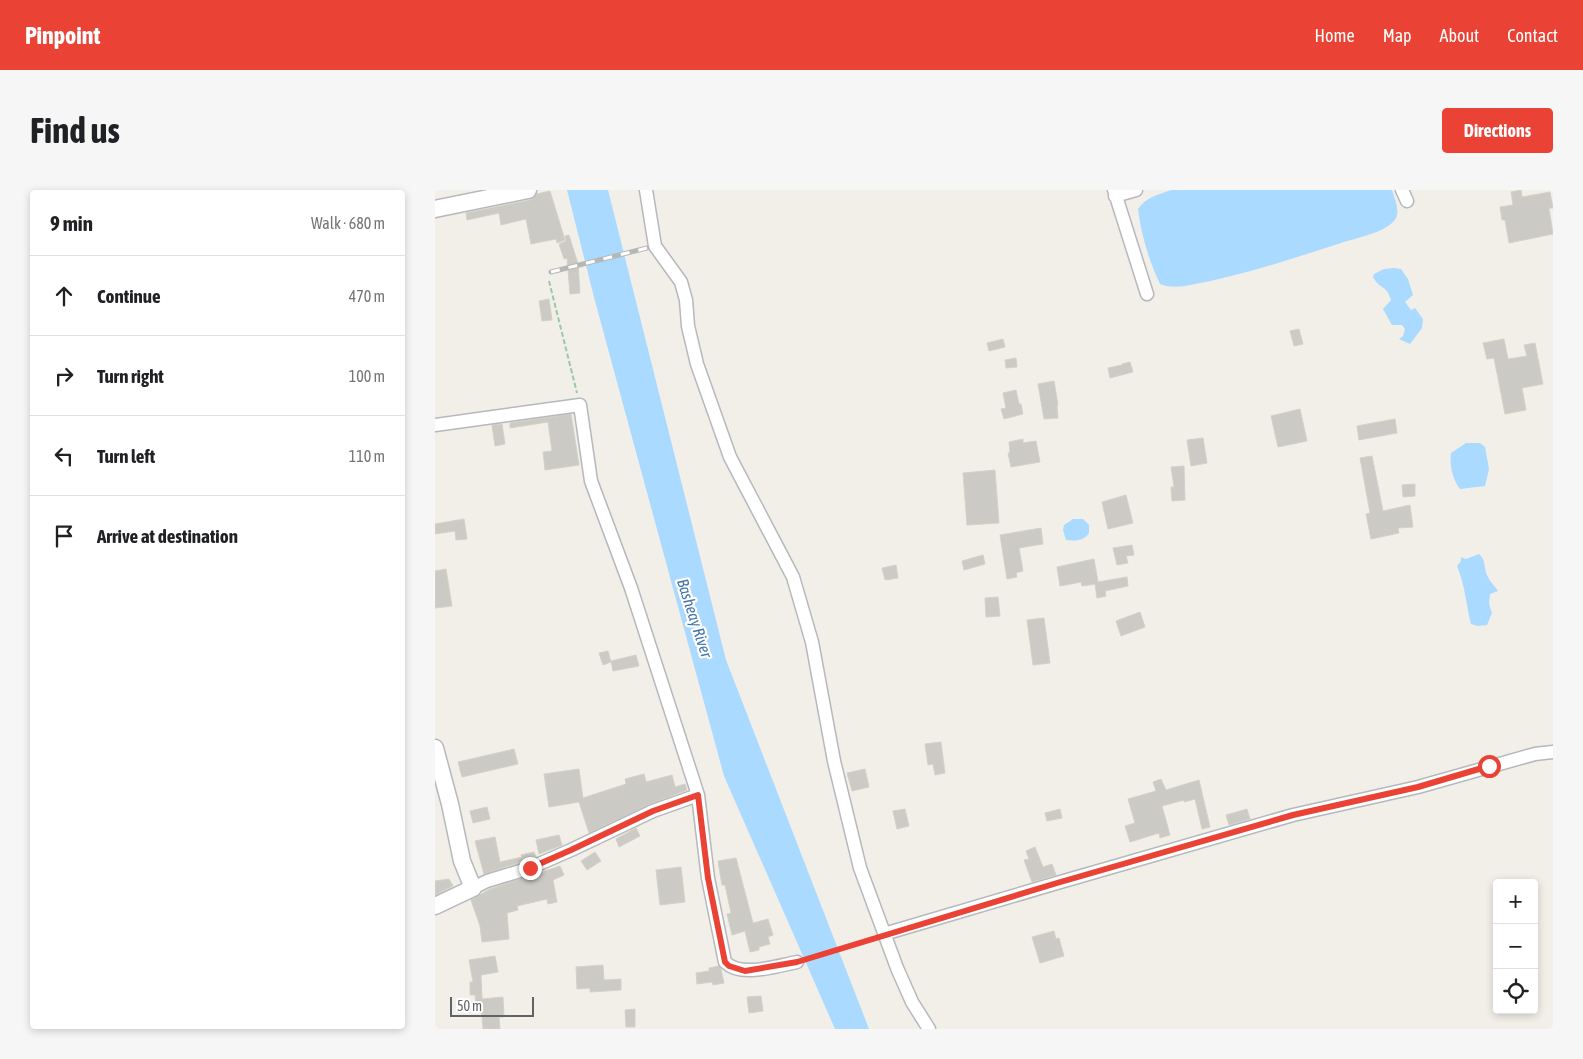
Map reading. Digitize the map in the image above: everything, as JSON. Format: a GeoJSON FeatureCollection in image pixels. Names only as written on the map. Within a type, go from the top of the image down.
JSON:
{"type":"FeatureCollection","features":[{"type":"Feature","properties":{"kind":"street"},"geometry":{"type":"LineString","coordinates":[[435,209],[526,190]]}},
{"type":"Feature","properties":{"kind":"street"},"geometry":{"type":"LineString","coordinates":[[646,190],[655,246],[681,282],[686,300],[688,326],[697,364],[730,457],[793,577],[812,642],[834,761],[860,868],[884,934],[912,1002],[929,1029]]}},
{"type":"Feature","properties":{"kind":"street"},"geometry":{"type":"LineString","coordinates":[[1136,190],[1114,193],[1147,294]]}},
{"type":"Feature","properties":{"kind":"street"},"geometry":{"type":"LineString","coordinates":[[435,425],[580,405],[591,481],[634,596],[698,795],[708,878],[725,962],[729,966],[745,971],[797,962]]}},
{"type":"Feature","properties":{"kind":"street"},"geometry":{"type":"LineString","coordinates":[[435,748],[463,861],[473,888]]}},
{"type":"Feature","properties":{"kind":"street"},"geometry":{"type":"LineString","coordinates":[[884,934],[1293,815],[1418,787],[1535,754],[1553,752]]}},
{"type":"Feature","properties":{"kind":"street"},"geometry":{"type":"LineString","coordinates":[[435,906],[487,881],[530,868],[653,811],[698,795]]}},
{"type":"Feature","properties":{"kind":"path"},"geometry":{"type":"LineString","coordinates":[[549,281],[580,405]]}},
{"type":"Feature","properties":{"kind":"path"},"geometry":{"type":"LineString","coordinates":[[797,962],[884,934]]}},
{"type":"Feature","properties":{"kind":"water","name":"Basheay River"},"geometry":{"type":"Polygon","coordinates":[[[567,190],[608,190],[726,660],[869,1029],[835,1029],[724,776],[595,301],[567,190]]]}},
{"type":"Feature","properties":{"kind":"water"},"geometry":{"type":"Polygon","coordinates":[[[1171,190],[1392,190],[1397,207],[1397,215],[1396,219],[1388,226],[1369,235],[1247,272],[1190,285],[1171,287],[1160,284],[1156,275],[1143,238],[1138,209],[1149,199],[1171,190]]]}},
{"type":"Feature","properties":{"kind":"water"},"geometry":{"type":"Polygon","coordinates":[[[1384,269],[1401,269],[1408,279],[1413,295],[1405,302],[1411,310],[1415,308],[1423,319],[1422,328],[1410,344],[1399,339],[1403,336],[1405,329],[1402,325],[1392,325],[1383,309],[1391,300],[1385,289],[1373,277],[1374,274],[1384,269]]]}},
{"type":"Feature","properties":{"kind":"water"},"geometry":{"type":"Polygon","coordinates":[[[1466,443],[1480,443],[1485,447],[1489,469],[1485,486],[1460,489],[1455,481],[1451,467],[1451,453],[1466,443]]]}},
{"type":"Feature","properties":{"kind":"water"},"geometry":{"type":"Polygon","coordinates":[[[1073,519],[1083,519],[1089,525],[1089,533],[1082,539],[1066,540],[1063,530],[1064,525],[1073,519]]]}},
{"type":"Feature","properties":{"kind":"water"},"geometry":{"type":"Polygon","coordinates":[[[1479,554],[1483,559],[1489,579],[1498,591],[1490,594],[1489,604],[1492,613],[1487,625],[1478,626],[1471,624],[1464,587],[1457,566],[1461,561],[1461,557],[1466,559],[1479,554]]]}},
{"type":"Feature","properties":{"kind":"building"},"geometry":{"type":"Polygon","coordinates":[[[1521,190],[1522,197],[1550,192],[1553,208],[1549,208],[1553,234],[1509,243],[1505,220],[1502,220],[1500,207],[1513,205],[1511,192],[1521,190]]]}},
{"type":"Feature","properties":{"kind":"building"},"geometry":{"type":"Polygon","coordinates":[[[550,191],[565,240],[557,243],[556,239],[531,244],[526,219],[501,225],[499,213],[467,220],[466,213],[530,200],[537,194],[550,191]]]}},
{"type":"Feature","properties":{"kind":"building"},"geometry":{"type":"Polygon","coordinates":[[[569,235],[578,264],[580,293],[570,294],[567,258],[564,259],[559,244],[566,241],[565,236],[569,235]]]}},
{"type":"Feature","properties":{"kind":"building"},"geometry":{"type":"Polygon","coordinates":[[[549,299],[552,320],[542,321],[539,301],[549,299]]]}},
{"type":"Feature","properties":{"kind":"building"},"geometry":{"type":"Polygon","coordinates":[[[1299,329],[1303,344],[1294,346],[1290,331],[1299,329]]]}},
{"type":"Feature","properties":{"kind":"building"},"geometry":{"type":"Polygon","coordinates":[[[1003,339],[1005,347],[989,351],[987,343],[1003,339]]]}},
{"type":"Feature","properties":{"kind":"building"},"geometry":{"type":"Polygon","coordinates":[[[1504,339],[1508,359],[1527,356],[1524,345],[1535,343],[1543,384],[1522,388],[1526,410],[1505,414],[1494,358],[1487,359],[1483,343],[1504,339]]]}},
{"type":"Feature","properties":{"kind":"building"},"geometry":{"type":"Polygon","coordinates":[[[1016,358],[1017,367],[1006,368],[1005,360],[1016,358]]]}},
{"type":"Feature","properties":{"kind":"building"},"geometry":{"type":"Polygon","coordinates":[[[1130,362],[1133,372],[1110,378],[1108,368],[1130,362]]]}},
{"type":"Feature","properties":{"kind":"building"},"geometry":{"type":"Polygon","coordinates":[[[1054,381],[1058,418],[1044,419],[1038,384],[1054,381]]]}},
{"type":"Feature","properties":{"kind":"building"},"geometry":{"type":"Polygon","coordinates":[[[1016,390],[1023,414],[1004,419],[1001,409],[1006,408],[1003,393],[1016,390]]]}},
{"type":"Feature","properties":{"kind":"building"},"geometry":{"type":"Polygon","coordinates":[[[1300,409],[1307,441],[1278,447],[1271,416],[1300,409]]]}},
{"type":"Feature","properties":{"kind":"building"},"geometry":{"type":"Polygon","coordinates":[[[571,414],[579,465],[545,470],[543,452],[552,451],[548,422],[510,428],[510,423],[571,414]]]}},
{"type":"Feature","properties":{"kind":"building"},"geometry":{"type":"Polygon","coordinates":[[[1395,419],[1397,433],[1359,440],[1357,426],[1395,419]]]}},
{"type":"Feature","properties":{"kind":"building"},"geometry":{"type":"Polygon","coordinates":[[[502,424],[505,444],[495,446],[492,425],[502,424]]]}},
{"type":"Feature","properties":{"kind":"building"},"geometry":{"type":"Polygon","coordinates":[[[1203,438],[1207,463],[1191,466],[1187,440],[1203,438]]]}},
{"type":"Feature","properties":{"kind":"building"},"geometry":{"type":"Polygon","coordinates":[[[1023,439],[1023,443],[1036,441],[1040,462],[1011,467],[1008,453],[1010,453],[1009,442],[1023,439]]]}},
{"type":"Feature","properties":{"kind":"building"},"geometry":{"type":"Polygon","coordinates":[[[1372,456],[1383,511],[1410,505],[1413,527],[1398,528],[1399,533],[1371,539],[1366,514],[1370,513],[1360,458],[1372,456]]]}},
{"type":"Feature","properties":{"kind":"building"},"geometry":{"type":"Polygon","coordinates":[[[1184,466],[1185,500],[1172,501],[1171,487],[1174,487],[1171,467],[1184,466]]]}},
{"type":"Feature","properties":{"kind":"building"},"geometry":{"type":"Polygon","coordinates":[[[995,470],[999,523],[967,525],[963,473],[995,470]]]}},
{"type":"Feature","properties":{"kind":"building"},"geometry":{"type":"Polygon","coordinates":[[[1415,484],[1415,496],[1403,497],[1402,485],[1415,484]]]}},
{"type":"Feature","properties":{"kind":"building"},"geometry":{"type":"Polygon","coordinates":[[[1126,495],[1133,523],[1108,529],[1102,502],[1126,495]]]}},
{"type":"Feature","properties":{"kind":"building"},"geometry":{"type":"Polygon","coordinates":[[[464,519],[467,539],[456,540],[455,531],[435,534],[435,524],[464,519]]]}},
{"type":"Feature","properties":{"kind":"building"},"geometry":{"type":"Polygon","coordinates":[[[1041,528],[1043,544],[1019,548],[1023,571],[1016,573],[1017,577],[1007,579],[1000,535],[1041,528]]]}},
{"type":"Feature","properties":{"kind":"building"},"geometry":{"type":"Polygon","coordinates":[[[1132,545],[1134,555],[1126,556],[1128,563],[1117,565],[1113,548],[1132,545]]]}},
{"type":"Feature","properties":{"kind":"building"},"geometry":{"type":"Polygon","coordinates":[[[983,555],[985,564],[964,570],[962,561],[983,555]]]}},
{"type":"Feature","properties":{"kind":"building"},"geometry":{"type":"Polygon","coordinates":[[[1094,559],[1098,582],[1127,577],[1128,586],[1105,591],[1106,596],[1097,598],[1095,584],[1082,586],[1081,582],[1060,586],[1057,567],[1094,559]]]}},
{"type":"Feature","properties":{"kind":"building"},"geometry":{"type":"Polygon","coordinates":[[[896,565],[898,578],[885,580],[882,568],[896,565]]]}},
{"type":"Feature","properties":{"kind":"building"},"geometry":{"type":"Polygon","coordinates":[[[446,569],[452,606],[435,608],[435,571],[446,569]]]}},
{"type":"Feature","properties":{"kind":"building"},"geometry":{"type":"Polygon","coordinates":[[[998,597],[1000,616],[986,617],[985,598],[998,597]]]}},
{"type":"Feature","properties":{"kind":"building"},"geometry":{"type":"Polygon","coordinates":[[[1140,612],[1145,627],[1121,636],[1116,621],[1140,612]]]}},
{"type":"Feature","properties":{"kind":"building"},"geometry":{"type":"Polygon","coordinates":[[[1044,618],[1050,663],[1033,665],[1027,620],[1044,618]]]}},
{"type":"Feature","properties":{"kind":"building"},"geometry":{"type":"Polygon","coordinates":[[[608,651],[611,662],[603,665],[599,653],[608,651]]]}},
{"type":"Feature","properties":{"kind":"building"},"geometry":{"type":"Polygon","coordinates":[[[636,655],[639,666],[613,671],[611,661],[636,655]]]}},
{"type":"Feature","properties":{"kind":"building"},"geometry":{"type":"Polygon","coordinates":[[[941,742],[945,773],[935,775],[933,764],[928,765],[925,744],[941,742]]]}},
{"type":"Feature","properties":{"kind":"building"},"geometry":{"type":"Polygon","coordinates":[[[514,749],[518,764],[462,777],[458,762],[514,749]]]}},
{"type":"Feature","properties":{"kind":"building"},"geometry":{"type":"Polygon","coordinates":[[[579,769],[583,798],[626,784],[625,779],[644,774],[646,782],[672,775],[675,787],[685,784],[687,790],[650,804],[589,833],[579,802],[549,807],[544,774],[579,769]]]}},
{"type":"Feature","properties":{"kind":"building"},"geometry":{"type":"Polygon","coordinates":[[[865,769],[869,787],[852,791],[847,773],[865,769]]]}},
{"type":"Feature","properties":{"kind":"building"},"geometry":{"type":"Polygon","coordinates":[[[1161,779],[1166,790],[1199,780],[1210,827],[1202,829],[1195,799],[1184,802],[1184,800],[1162,806],[1170,835],[1160,838],[1159,833],[1130,842],[1125,826],[1135,823],[1128,799],[1156,791],[1153,782],[1161,779]]]}},
{"type":"Feature","properties":{"kind":"building"},"geometry":{"type":"Polygon","coordinates":[[[487,807],[490,819],[473,823],[470,811],[487,807]]]}},
{"type":"Feature","properties":{"kind":"building"},"geometry":{"type":"Polygon","coordinates":[[[905,809],[909,826],[897,829],[893,811],[905,809]]]}},
{"type":"Feature","properties":{"kind":"building"},"geometry":{"type":"Polygon","coordinates":[[[1060,809],[1062,818],[1047,821],[1045,813],[1060,809]]]}},
{"type":"Feature","properties":{"kind":"building"},"geometry":{"type":"Polygon","coordinates":[[[1247,809],[1250,819],[1229,825],[1226,815],[1247,809]]]}},
{"type":"Feature","properties":{"kind":"building"},"geometry":{"type":"Polygon","coordinates":[[[636,828],[640,836],[619,847],[616,839],[636,828]]]}},
{"type":"Feature","properties":{"kind":"building"},"geometry":{"type":"Polygon","coordinates":[[[559,835],[562,845],[539,854],[536,840],[559,835]]]}},
{"type":"Feature","properties":{"kind":"building"},"geometry":{"type":"Polygon","coordinates":[[[495,837],[500,862],[534,852],[536,857],[484,874],[475,841],[495,837]]]}},
{"type":"Feature","properties":{"kind":"building"},"geometry":{"type":"Polygon","coordinates":[[[1035,847],[1043,867],[1052,864],[1056,875],[1032,882],[1024,860],[1029,859],[1026,851],[1035,847]]]}},
{"type":"Feature","properties":{"kind":"building"},"geometry":{"type":"Polygon","coordinates":[[[595,852],[601,861],[587,870],[581,861],[595,852]]]}},
{"type":"Feature","properties":{"kind":"building"},"geometry":{"type":"Polygon","coordinates":[[[736,858],[753,923],[768,919],[773,935],[768,937],[770,944],[750,952],[745,931],[732,935],[727,914],[731,913],[725,885],[722,885],[718,861],[736,858]]]}},
{"type":"Feature","properties":{"kind":"building"},"geometry":{"type":"Polygon","coordinates":[[[560,866],[564,875],[553,880],[557,902],[548,904],[547,899],[517,906],[518,910],[507,913],[509,939],[482,942],[480,926],[471,900],[490,889],[560,866]]]}},
{"type":"Feature","properties":{"kind":"building"},"geometry":{"type":"Polygon","coordinates":[[[681,867],[685,902],[660,905],[656,870],[681,867]]]}},
{"type":"Feature","properties":{"kind":"building"},"geometry":{"type":"Polygon","coordinates":[[[449,879],[453,886],[435,895],[435,881],[449,879]]]}},
{"type":"Feature","properties":{"kind":"building"},"geometry":{"type":"Polygon","coordinates":[[[1054,931],[1056,939],[1059,938],[1064,956],[1040,963],[1032,937],[1054,931]]]}},
{"type":"Feature","properties":{"kind":"building"},"geometry":{"type":"Polygon","coordinates":[[[495,956],[498,972],[481,975],[482,999],[503,997],[504,1017],[499,1017],[500,1029],[483,1029],[481,1004],[476,1005],[475,995],[470,995],[470,982],[473,982],[469,960],[495,956]]]}},
{"type":"Feature","properties":{"kind":"building"},"geometry":{"type":"Polygon","coordinates":[[[603,965],[604,980],[621,979],[621,990],[590,992],[590,988],[577,989],[576,967],[603,965]]]}},
{"type":"Feature","properties":{"kind":"building"},"geometry":{"type":"Polygon","coordinates":[[[719,966],[724,983],[713,985],[712,982],[697,984],[696,973],[709,971],[709,968],[719,966]]]}},
{"type":"Feature","properties":{"kind":"building"},"geometry":{"type":"Polygon","coordinates":[[[761,996],[763,1011],[749,1013],[747,997],[761,996]]]}},
{"type":"Feature","properties":{"kind":"building"},"geometry":{"type":"Polygon","coordinates":[[[635,1009],[635,1027],[626,1027],[625,1010],[635,1009]]]}},
{"type":"Feature","properties":{"kind":"railway"},"geometry":{"type":"LineString","coordinates":[[551,272],[647,248]]}},
{"type":"Feature","properties":{"kind":"route"},"geometry":{"type":"LineString","coordinates":[[530,868],[653,811],[698,795],[708,878],[725,962],[737,970],[745,971],[797,962],[884,934],[1293,815],[1418,787],[1489,766]]}}]}
